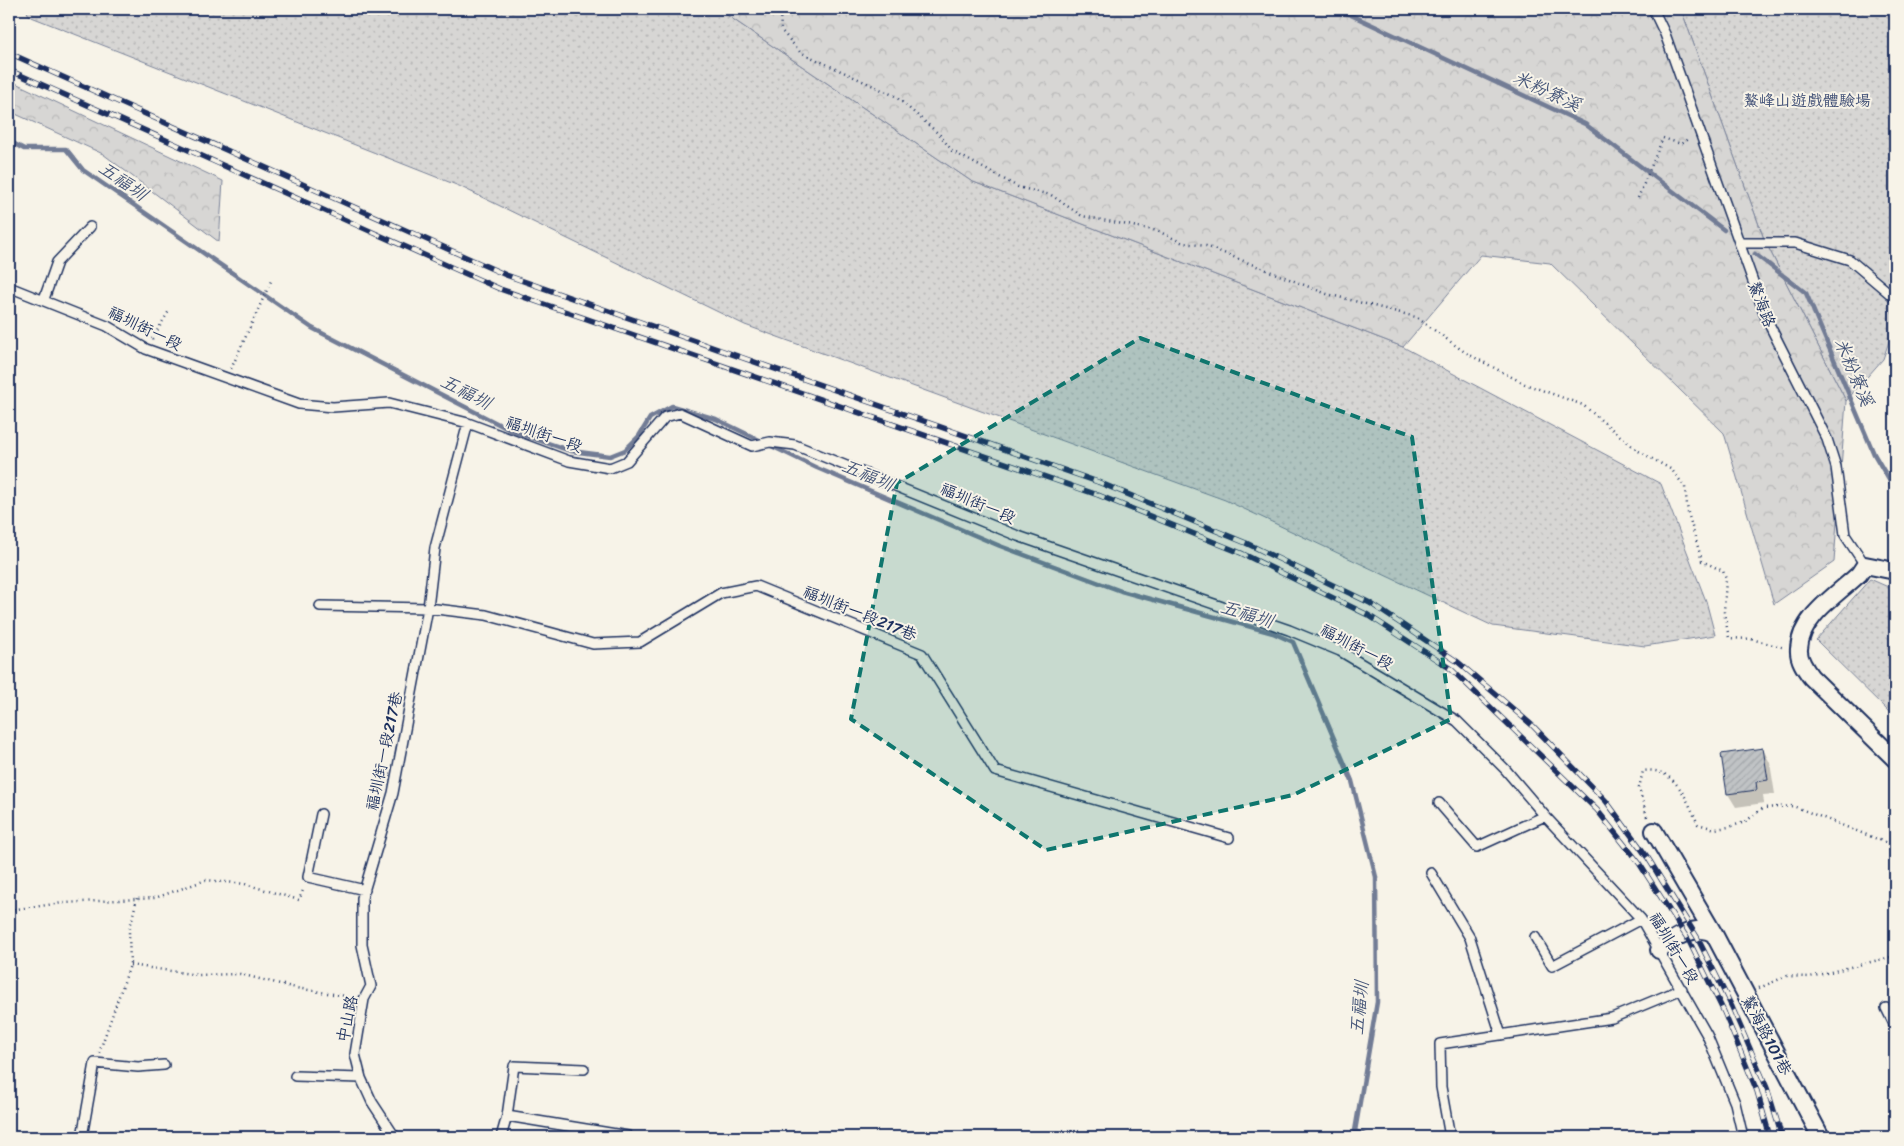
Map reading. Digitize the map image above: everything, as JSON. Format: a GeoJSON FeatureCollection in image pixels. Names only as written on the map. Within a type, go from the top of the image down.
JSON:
{"type":"FeatureCollection","features":[{"type":"Feature","properties":{"kind":"street"},"geometry":{"type":"LineString","coordinates":[[1895,571],[1865,566],[1859,574],[1808,622],[1798,650],[1802,664],[1811,677],[1895,759]]}},
{"type":"Feature","properties":{"kind":"street","name":"鰲海路101巷"},"geometry":{"type":"LineString","coordinates":[[1654,830],[1714,934],[1821,1137]]}},
{"type":"Feature","properties":{"kind":"street"},"geometry":{"type":"LineString","coordinates":[[1659,950],[1674,938],[1698,930],[1708,929],[1714,934]]}},
{"type":"Feature","properties":{"kind":"lane","name":"鰲海路"},"geometry":{"type":"LineString","coordinates":[[1653,9],[1665,34],[1766,318],[1827,439],[1836,467],[1845,535],[1865,566]]}},
{"type":"Feature","properties":{"kind":"lane"},"geometry":{"type":"LineString","coordinates":[[44,299],[58,262],[90,227]]}},
{"type":"Feature","properties":{"kind":"lane"},"geometry":{"type":"LineString","coordinates":[[1740,243],[1795,244],[1850,260],[1895,298]]}},
{"type":"Feature","properties":{"kind":"lane","name":"福圳街一段"},"geometry":{"type":"LineString","coordinates":[[9,287],[44,299],[107,326],[146,349],[299,404],[333,407],[388,404],[468,424],[569,460],[610,468],[626,461],[665,418],[680,413],[752,446],[770,442],[796,445],[1027,539],[1289,630],[1340,651],[1457,722],[1505,768],[1545,816],[1641,919],[1707,1035],[1735,1104],[1744,1137]]}},
{"type":"Feature","properties":{"kind":"lane","name":"福圳街一段217巷"},"geometry":{"type":"LineString","coordinates":[[364,894],[393,793],[428,608],[434,548],[468,424]]}},
{"type":"Feature","properties":{"kind":"lane","name":"福圳街一段217巷"},"geometry":{"type":"LineString","coordinates":[[320,606],[428,608],[486,615],[593,644],[640,642],[721,593],[756,586],[922,654],[995,772],[1229,838]]}},
{"type":"Feature","properties":{"kind":"lane"},"geometry":{"type":"LineString","coordinates":[[1439,803],[1477,847],[1545,816]]}},
{"type":"Feature","properties":{"kind":"lane"},"geometry":{"type":"LineString","coordinates":[[320,814],[308,877],[364,894]]}},
{"type":"Feature","properties":{"kind":"lane"},"geometry":{"type":"LineString","coordinates":[[1431,873],[1470,938],[1500,1034]]}},
{"type":"Feature","properties":{"kind":"lane","name":"中山路"},"geometry":{"type":"LineString","coordinates":[[364,894],[362,944],[371,986],[364,999],[355,1054],[361,1078],[372,1102],[395,1137]]}},
{"type":"Feature","properties":{"kind":"lane"},"geometry":{"type":"LineString","coordinates":[[1535,937],[1552,966],[1641,919]]}},
{"type":"Feature","properties":{"kind":"lane"},"geometry":{"type":"LineString","coordinates":[[1450,1137],[1441,1087],[1440,1044],[1612,1018],[1682,989]]}},
{"type":"Feature","properties":{"kind":"lane"},"geometry":{"type":"LineString","coordinates":[[1886,1008],[1895,1026]]}},
{"type":"Feature","properties":{"kind":"lane"},"geometry":{"type":"LineString","coordinates":[[82,1137],[95,1063],[138,1067],[164,1065]]}},
{"type":"Feature","properties":{"kind":"lane"},"geometry":{"type":"LineString","coordinates":[[501,1137],[507,1116],[514,1066],[584,1069]]}},
{"type":"Feature","properties":{"kind":"lane"},"geometry":{"type":"LineString","coordinates":[[295,1076],[361,1078]]}},
{"type":"Feature","properties":{"kind":"lane"},"geometry":{"type":"LineString","coordinates":[[507,1116],[628,1136]]}},
{"type":"Feature","properties":{"kind":"path"},"geometry":{"type":"LineString","coordinates":[[777,9],[780,12],[781,30],[800,52],[895,96],[940,135],[952,151],[1018,187],[1051,195],[1082,216],[1158,231],[1183,243],[1206,246],[1327,294],[1416,317],[1466,353],[1525,384],[1583,405],[1637,450],[1672,470],[1685,487],[1688,513],[1702,561],[1723,571],[1726,579],[1724,612],[1729,638],[1751,639],[1798,650]]}},
{"type":"Feature","properties":{"kind":"path"},"geometry":{"type":"LineString","coordinates":[[1638,198],[1663,138],[1681,144],[1694,134],[1701,149],[1705,150]]}},
{"type":"Feature","properties":{"kind":"path"},"geometry":{"type":"LineString","coordinates":[[226,379],[272,279]]}},
{"type":"Feature","properties":{"kind":"path"},"geometry":{"type":"LineString","coordinates":[[146,349],[169,311]]}},
{"type":"Feature","properties":{"kind":"path"},"geometry":{"type":"LineString","coordinates":[[1654,830],[1648,820],[1639,788],[1643,771],[1655,769],[1669,775],[1684,795],[1698,824],[1715,829],[1745,822],[1763,808],[1793,806],[1895,846]]}},
{"type":"Feature","properties":{"kind":"path"},"geometry":{"type":"LineString","coordinates":[[9,910],[155,898],[206,880],[245,884],[299,900],[308,877]]}},
{"type":"Feature","properties":{"kind":"path"},"geometry":{"type":"LineString","coordinates":[[95,1063],[130,965],[129,932],[137,898]]}},
{"type":"Feature","properties":{"kind":"path"},"geometry":{"type":"LineString","coordinates":[[1746,994],[1787,976],[1810,977],[1895,956]]}},
{"type":"Feature","properties":{"kind":"path"},"geometry":{"type":"LineString","coordinates":[[130,965],[198,975],[240,974],[296,988],[364,999]]}},
{"type":"Feature","properties":{"kind":"highlighted area"},"geometry":{"type":"Polygon","coordinates":[[[1140,338],[1412,437],[1451,719],[1293,795],[1046,850],[851,719],[897,483],[1140,338]]]}},
{"type":"Feature","properties":{"kind":"green space"},"geometry":{"type":"Polygon","coordinates":[[[26,9],[718,9],[971,181],[1403,347],[1661,484],[1706,601],[1715,635],[1645,646],[1493,626],[1225,500],[745,325],[459,186],[29,16],[26,9]]]}},
{"type":"Feature","properties":{"kind":"green space"},"geometry":{"type":"Polygon","coordinates":[[[718,9],[1681,9],[1764,239],[1846,401],[1834,562],[1774,604],[1724,433],[1550,263],[1481,255],[1403,347],[971,181],[718,9]]]}},
{"type":"Feature","properties":{"kind":"green space","name":"鰲峰山遊戲體驗場"},"geometry":{"type":"Polygon","coordinates":[[[1681,9],[1895,9],[1895,324],[1883,359],[1846,401],[1764,239],[1681,9]]]}},
{"type":"Feature","properties":{"kind":"green space"},"geometry":{"type":"Polygon","coordinates":[[[9,80],[223,181],[219,242],[103,154],[9,111],[9,80]]]}},
{"type":"Feature","properties":{"kind":"green space"},"geometry":{"type":"Polygon","coordinates":[[[1870,579],[1895,590],[1895,718],[1816,640],[1870,579]]]}},
{"type":"Feature","properties":{"kind":"building"},"geometry":{"type":"Polygon","coordinates":[[[1763,748],[1768,780],[1756,782],[1757,790],[1727,794],[1721,754],[1763,748]]]}},
{"type":"Feature","properties":{"kind":"waterway","name":"米粉寮溪"},"geometry":{"type":"LineString","coordinates":[[1338,9],[1585,124],[1724,230]]}},
{"type":"Feature","properties":{"kind":"waterway","name":"五福圳"},"geometry":{"type":"LineString","coordinates":[[9,141],[24,149],[66,149],[83,170],[312,328],[512,431],[571,451],[610,456],[625,450],[639,436],[650,418],[672,406],[716,419],[817,468],[1000,546],[1121,591],[1273,633],[1293,642],[1352,781],[1376,877],[1377,1002],[1355,1131],[1370,1137]]}},
{"type":"Feature","properties":{"kind":"waterway","name":"米粉寮溪"},"geometry":{"type":"LineString","coordinates":[[1755,254],[1806,293],[1874,454],[1895,490]]}},
{"type":"Feature","properties":{"kind":"railway"},"geometry":{"type":"LineString","coordinates":[[9,53],[506,275],[1098,482],[1246,543],[1370,603],[1458,662],[1533,726],[1606,801],[1648,858],[1697,937],[1732,1007],[1767,1088],[1782,1137]]}},
{"type":"Feature","properties":{"kind":"railway"},"geometry":{"type":"LineString","coordinates":[[9,70],[500,289],[1098,495],[1241,553],[1368,615],[1451,669],[1597,810],[1639,863],[1689,941],[1724,1012],[1757,1091],[1770,1137]]}}]}
